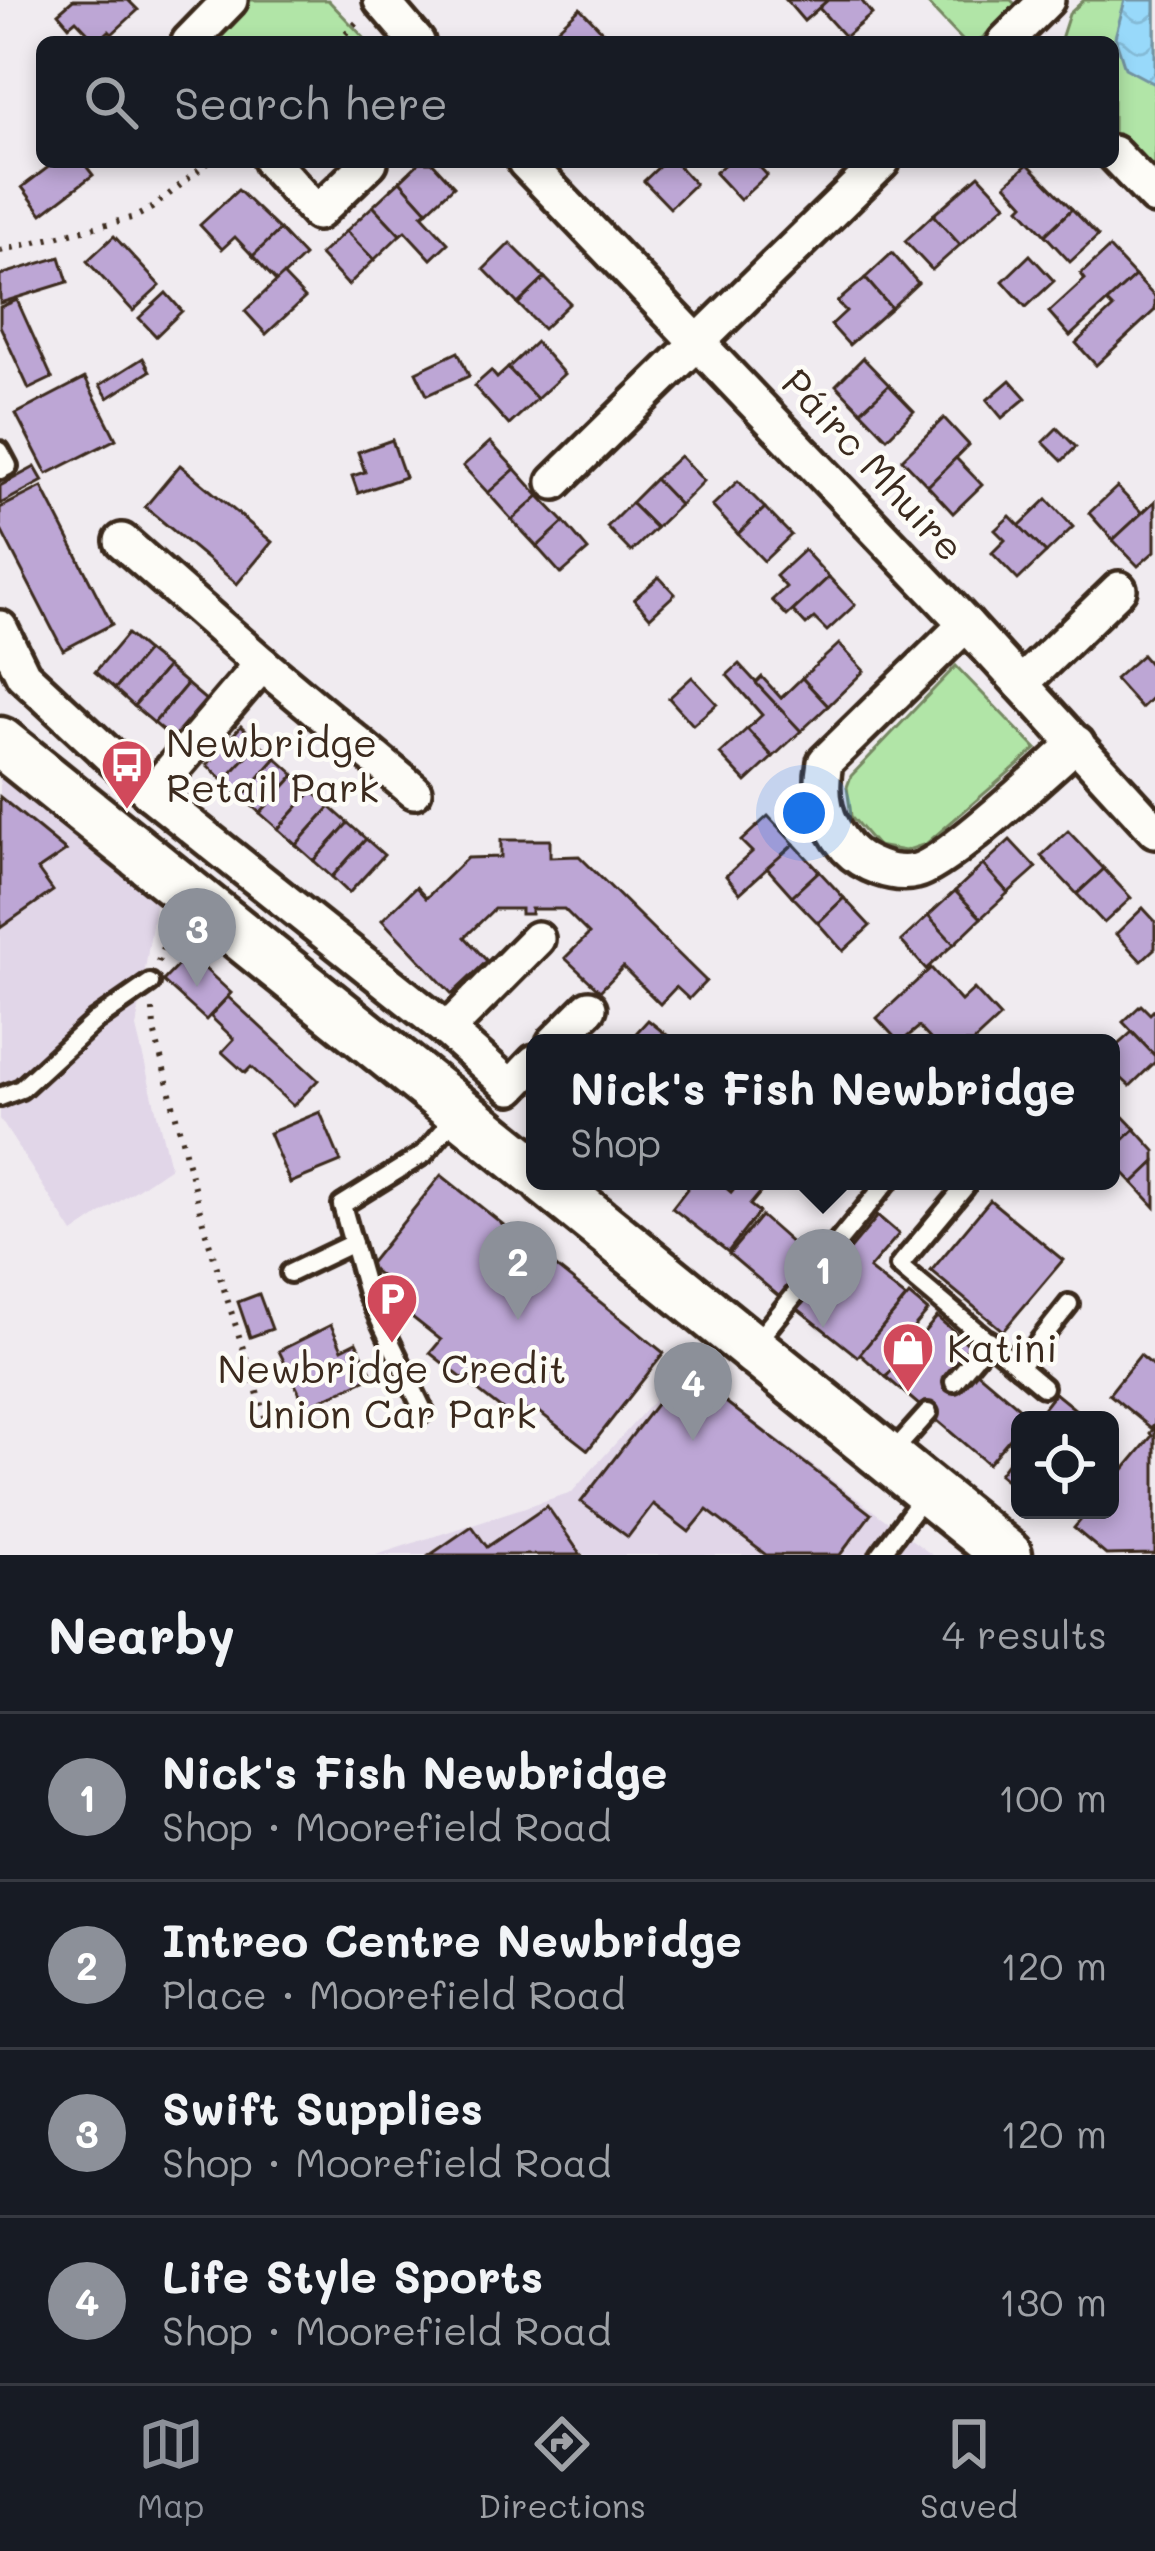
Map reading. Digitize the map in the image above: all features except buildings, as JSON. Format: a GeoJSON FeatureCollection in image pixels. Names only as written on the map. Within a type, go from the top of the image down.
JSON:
{"type":"FeatureCollection","features":[{"type":"Feature","properties":{"kind":"street"},"geometry":{"type":"LineString","coordinates":[[196,36],[230,0]]}},
{"type":"Feature","properties":{"kind":"street"},"geometry":{"type":"LineString","coordinates":[[381,0],[412,36]]}},
{"type":"Feature","properties":{"kind":"street"},"geometry":{"type":"LineString","coordinates":[[1012,36],[1047,0]]}},
{"type":"Feature","properties":{"kind":"street"},"geometry":{"type":"LineString","coordinates":[[1119,159],[1155,197]]}},
{"type":"Feature","properties":{"kind":"street"},"geometry":{"type":"LineString","coordinates":[[276,168],[317,213],[364,168]]}},
{"type":"Feature","properties":{"kind":"street","name":"Páirc Mhuire"},"geometry":{"type":"LineString","coordinates":[[531,168],[966,624],[1155,830]]}},
{"type":"Feature","properties":{"kind":"street"},"geometry":{"type":"LineString","coordinates":[[555,482],[877,168]]}},
{"type":"Feature","properties":{"kind":"street"},"geometry":{"type":"LineString","coordinates":[[122,541],[414,791]]}},
{"type":"Feature","properties":{"kind":"street"},"geometry":{"type":"LineString","coordinates":[[1022,684],[1119,589]]}},
{"type":"Feature","properties":{"kind":"street"},"geometry":{"type":"LineString","coordinates":[[966,624],[825,762],[820,791],[829,823],[850,852],[877,868],[916,871],[958,845],[1077,743]]}},
{"type":"Feature","properties":{"kind":"street"},"geometry":{"type":"LineString","coordinates":[[0,628],[23,675],[151,794],[447,1030],[511,1087],[526,1071]]}},
{"type":"Feature","properties":{"kind":"street"},"geometry":{"type":"LineString","coordinates":[[151,794],[262,664]]}},
{"type":"Feature","properties":{"kind":"street"},"geometry":{"type":"LineString","coordinates":[[0,742],[526,1165]]}},
{"type":"Feature","properties":{"kind":"street"},"geometry":{"type":"LineString","coordinates":[[447,1030],[537,939]]}},
{"type":"Feature","properties":{"kind":"street"},"geometry":{"type":"LineString","coordinates":[[563,1034],[589,1008]]}},
{"type":"Feature","properties":{"kind":"street"},"geometry":{"type":"LineString","coordinates":[[557,1190],[1007,1555]]}},
{"type":"Feature","properties":{"kind":"lane"},"geometry":{"type":"LineString","coordinates":[[0,451],[8,466],[0,470]]}},
{"type":"Feature","properties":{"kind":"lane"},"geometry":{"type":"LineString","coordinates":[[0,1097],[21,1089],[95,1021],[151,983]]}},
{"type":"Feature","properties":{"kind":"lane"},"geometry":{"type":"LineString","coordinates":[[424,1412],[367,1293],[342,1205],[424,1154],[460,1111]]}},
{"type":"Feature","properties":{"kind":"lane"},"geometry":{"type":"LineString","coordinates":[[751,1347],[881,1190]]}},
{"type":"Feature","properties":{"kind":"lane"},"geometry":{"type":"LineString","coordinates":[[962,1190],[899,1267],[1043,1387]]}},
{"type":"Feature","properties":{"kind":"lane"},"geometry":{"type":"LineString","coordinates":[[290,1274],[353,1243]]}},
{"type":"Feature","properties":{"kind":"lane"},"geometry":{"type":"LineString","coordinates":[[1019,1367],[1069,1304]]}},
{"type":"Feature","properties":{"kind":"lane"},"geometry":{"type":"LineString","coordinates":[[954,1382],[988,1340]]}},
{"type":"Feature","properties":{"kind":"lane"},"geometry":{"type":"LineString","coordinates":[[887,1458],[928,1413]]}},
{"type":"Feature","properties":{"kind":"lane"},"geometry":{"type":"LineString","coordinates":[[880,1555],[928,1490]]}},
{"type":"Feature","properties":{"kind":"path"},"geometry":{"type":"LineString","coordinates":[[0,251],[135,217],[202,168]]}},
{"type":"Feature","properties":{"kind":"path"},"geometry":{"type":"LineString","coordinates":[[183,886],[151,983],[154,1030],[205,1230],[267,1423]]}},
{"type":"Feature","properties":{"kind":"shaded area"},"geometry":{"type":"Polygon","coordinates":[[[0,776],[114,870],[157,893],[136,1028],[170,1167],[73,1233],[0,1119],[0,776]]]}},
{"type":"Feature","properties":{"kind":"shaded area"},"geometry":{"type":"Polygon","coordinates":[[[683,1368],[932,1555],[376,1555],[572,1492],[683,1368]]]}},
{"type":"Feature","properties":{"kind":"green space"},"geometry":{"type":"Polygon","coordinates":[[[248,0],[328,0],[362,36],[211,36],[248,0]]]}},
{"type":"Feature","properties":{"kind":"green space"},"geometry":{"type":"Polygon","coordinates":[[[924,0],[1011,0],[1016,5],[984,36],[958,36],[924,0]]]}},
{"type":"Feature","properties":{"kind":"green space"},"geometry":{"type":"Polygon","coordinates":[[[1084,0],[1155,0],[1155,180],[1119,142],[1119,36],[1062,36],[1069,14],[1084,0]]]}},
{"type":"Feature","properties":{"kind":"green space"},"geometry":{"type":"Polygon","coordinates":[[[956,666],[1036,749],[926,844],[905,851],[877,846],[851,816],[847,787],[851,776],[956,666]]]}},
{"type":"Feature","properties":{"kind":"water"},"geometry":{"type":"Polygon","coordinates":[[[1125,0],[1155,0],[1155,84],[1125,68],[1115,36],[1125,0]]]}},
{"type":"Feature","properties":{"kind":"place","name":"Newbridge Retail Park"},"geometry":{"type":"Point","coordinates":[127,811]}},
{"type":"Feature","properties":{"kind":"place","name":"Swift Supplies"},"geometry":{"type":"Point","coordinates":[197,987]}},
{"type":"Feature","properties":{"kind":"place","name":"Intreo Centre Newbridge"},"geometry":{"type":"Point","coordinates":[518,1320]}},
{"type":"Feature","properties":{"kind":"place","name":"Nick's Fish Newbridge"},"geometry":{"type":"Point","coordinates":[823,1328]}},
{"type":"Feature","properties":{"kind":"place","name":"Newbridge Credit Union Car Park"},"geometry":{"type":"Point","coordinates":[392,1345]}},
{"type":"Feature","properties":{"kind":"place","name":"Katini"},"geometry":{"type":"Point","coordinates":[908,1394]}},
{"type":"Feature","properties":{"kind":"place","name":"Life Style Sports"},"geometry":{"type":"Point","coordinates":[693,1441]}}]}
